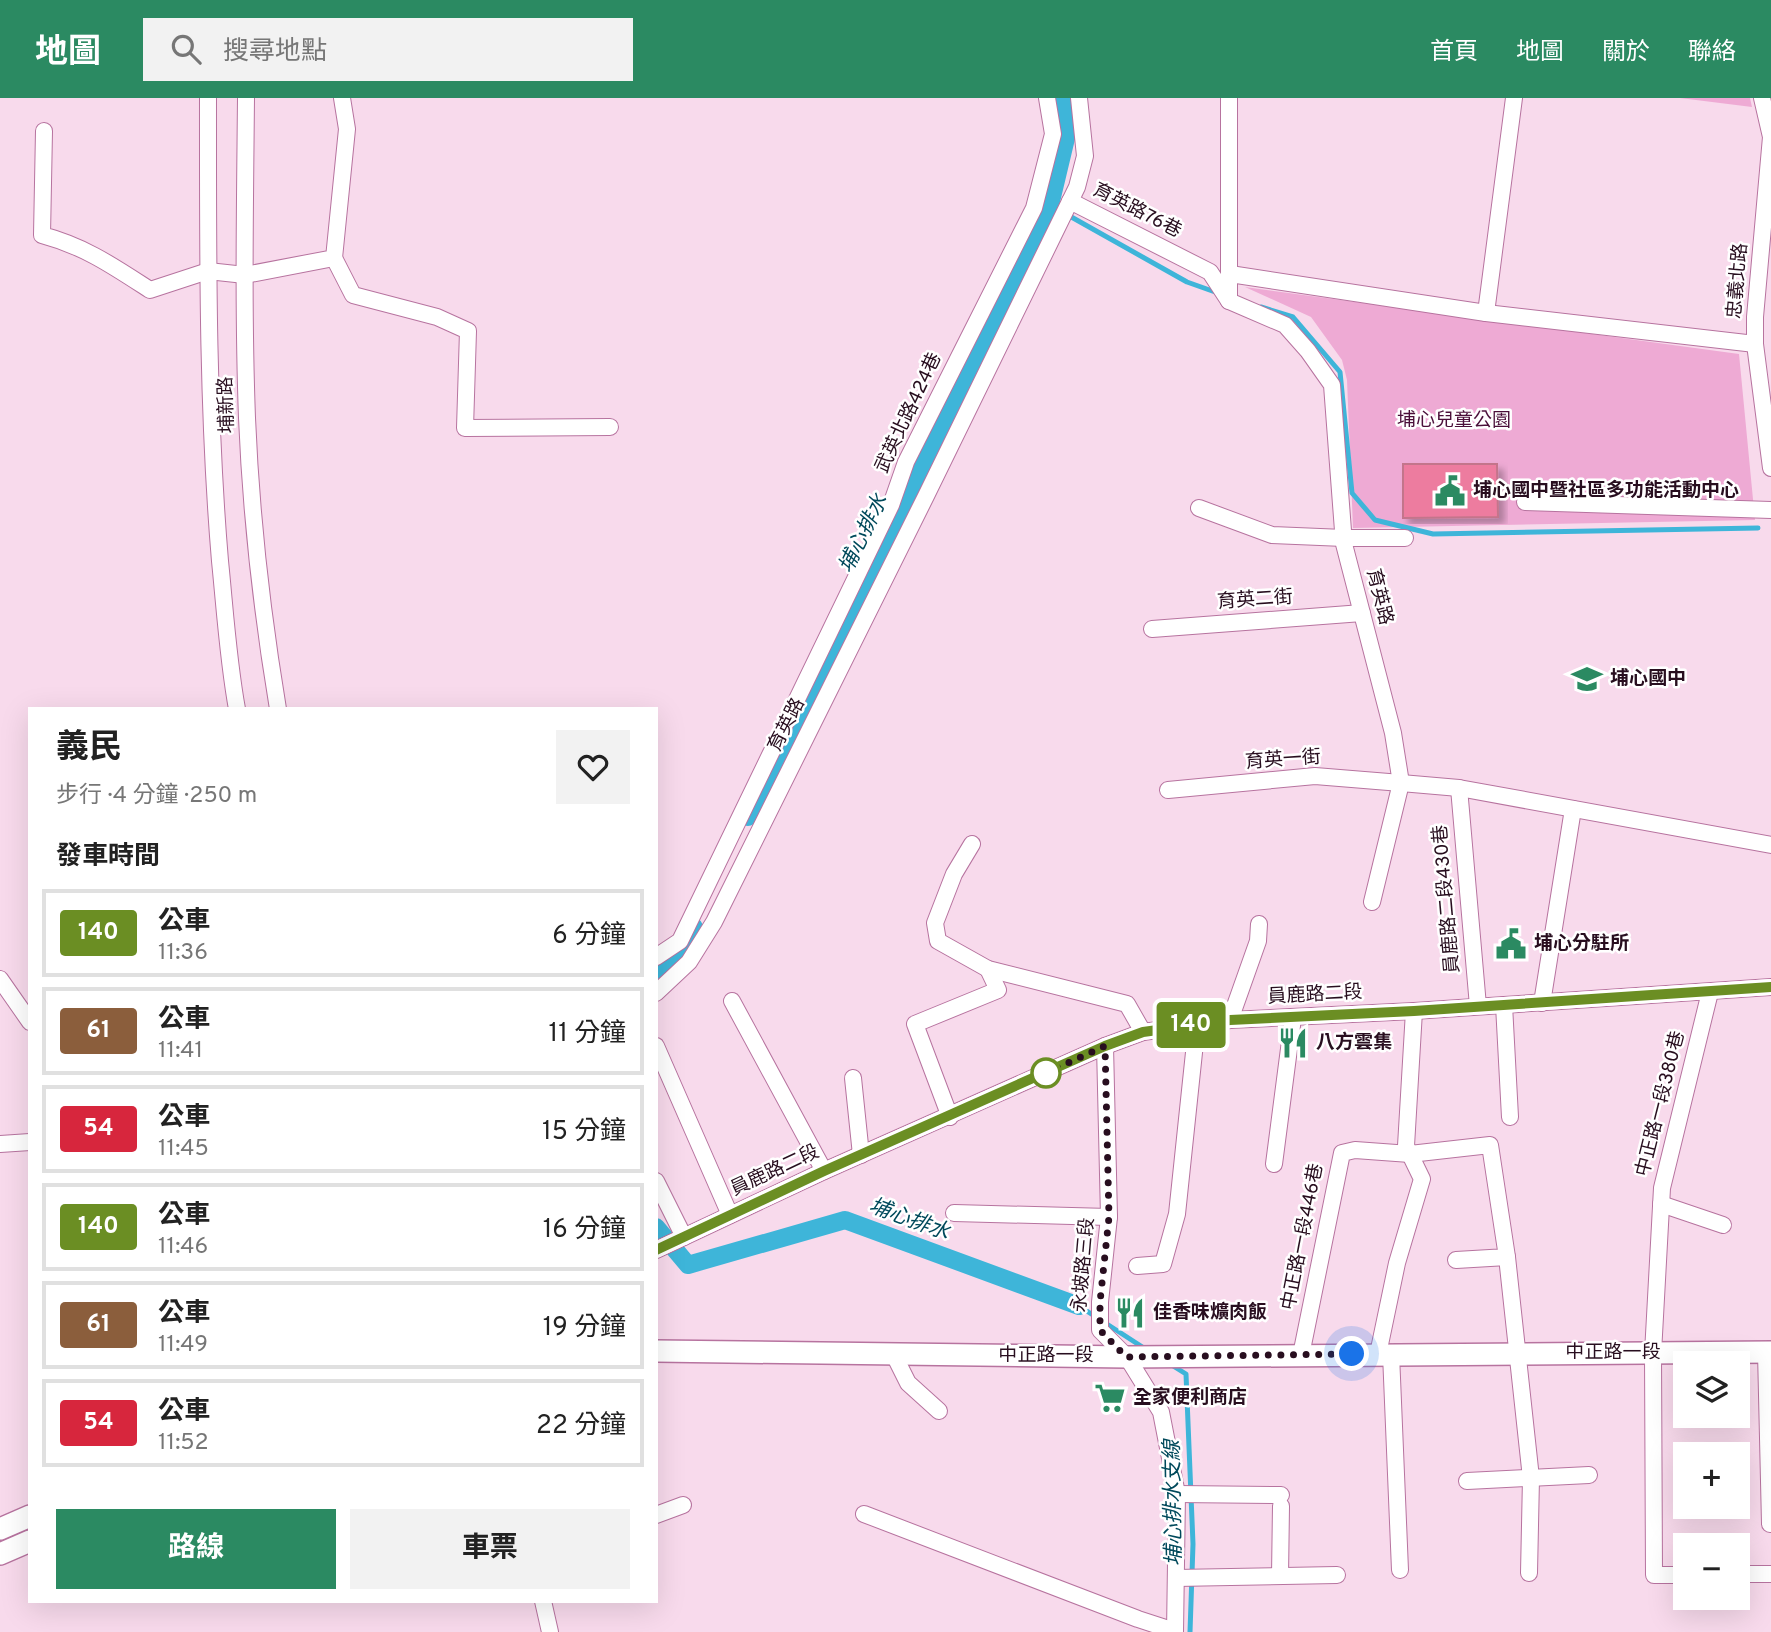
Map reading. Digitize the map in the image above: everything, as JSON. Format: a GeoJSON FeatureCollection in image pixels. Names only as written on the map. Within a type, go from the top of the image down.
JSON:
{"type":"FeatureCollection","features":[{"type":"Feature","properties":{"kind":"main road","name":"中正路一段"},"geometry":{"type":"LineString","coordinates":[[658,1352],[1126,1357],[1769,1352]]}},
{"type":"Feature","properties":{"kind":"main road"},"geometry":{"type":"LineString","coordinates":[[0,1529],[28,1517]]}},
{"type":"Feature","properties":{"kind":"main road"},"geometry":{"type":"LineString","coordinates":[[0,1554],[28,1542]]}},
{"type":"Feature","properties":{"kind":"street","name":"埔新路"},"geometry":{"type":"LineString","coordinates":[[208,98],[208,271],[213,478],[226,627],[237,707]]}},
{"type":"Feature","properties":{"kind":"street","name":"埔新路"},"geometry":{"type":"LineString","coordinates":[[246,98],[247,419],[262,614],[278,707]]}},
{"type":"Feature","properties":{"kind":"street"},"geometry":{"type":"LineString","coordinates":[[342,98],[348,129],[334,258],[354,295],[438,317],[468,331],[465,428],[610,427]]}},
{"type":"Feature","properties":{"kind":"street","name":"武英北路424巷"},"geometry":{"type":"LineString","coordinates":[[658,956],[680,941],[891,505],[906,462],[1034,208],[1053,134],[1047,98]]}},
{"type":"Feature","properties":{"kind":"street","name":"育英路76巷"},"geometry":{"type":"LineString","coordinates":[[1079,98],[1084,156],[1077,187],[1070,201],[1210,272],[1229,301]]}},
{"type":"Feature","properties":{"kind":"street"},"geometry":{"type":"LineString","coordinates":[[1228,98],[1229,301]]}},
{"type":"Feature","properties":{"kind":"street"},"geometry":{"type":"LineString","coordinates":[[1486,313],[1514,98]]}},
{"type":"Feature","properties":{"kind":"street","name":"忠義北路"},"geometry":{"type":"LineString","coordinates":[[1762,98],[1771,137],[1755,344],[1765,369],[1771,468]]}},
{"type":"Feature","properties":{"kind":"street"},"geometry":{"type":"LineString","coordinates":[[44,131],[42,235],[71,243],[104,260],[150,290],[208,271],[245,275],[334,258]]}},
{"type":"Feature","properties":{"kind":"street","name":"育英路"},"geometry":{"type":"LineString","coordinates":[[658,991],[689,962],[714,922],[1070,201]]}},
{"type":"Feature","properties":{"kind":"street"},"geometry":{"type":"LineString","coordinates":[[1230,274],[1486,313],[1755,344]]}},
{"type":"Feature","properties":{"kind":"street","name":"育英路"},"geometry":{"type":"LineString","coordinates":[[1229,301],[1285,325],[1332,385],[1344,538],[1392,733],[1401,783]]}},
{"type":"Feature","properties":{"kind":"street"},"geometry":{"type":"LineString","coordinates":[[1525,502],[1771,510]]}},
{"type":"Feature","properties":{"kind":"street"},"geometry":{"type":"LineString","coordinates":[[1199,508],[1272,535],[1405,538]]}},
{"type":"Feature","properties":{"kind":"street","name":"育英二街"},"geometry":{"type":"LineString","coordinates":[[1152,629],[1362,613]]}},
{"type":"Feature","properties":{"kind":"street","name":"育英一街"},"geometry":{"type":"LineString","coordinates":[[1168,790],[1315,776],[1401,783]]}},
{"type":"Feature","properties":{"kind":"street"},"geometry":{"type":"LineString","coordinates":[[1372,902],[1401,783],[1459,788],[1771,845]]}},
{"type":"Feature","properties":{"kind":"street","name":"員鹿路二段430巷"},"geometry":{"type":"LineString","coordinates":[[1459,788],[1478,1006]]}},
{"type":"Feature","properties":{"kind":"street"},"geometry":{"type":"LineString","coordinates":[[1542,1003],[1573,809]]}},
{"type":"Feature","properties":{"kind":"street"},"geometry":{"type":"LineString","coordinates":[[972,844],[954,874],[936,923],[938,941],[988,969],[1127,1004],[1143,1032]]}},
{"type":"Feature","properties":{"kind":"street"},"geometry":{"type":"LineString","coordinates":[[1230,1020],[1258,941],[1259,924]]}},
{"type":"Feature","properties":{"kind":"street"},"geometry":{"type":"LineString","coordinates":[[950,1117],[915,1024],[998,989],[988,969]]}},
{"type":"Feature","properties":{"kind":"street"},"geometry":{"type":"LineString","coordinates":[[0,979],[28,1019]]}},
{"type":"Feature","properties":{"kind":"street","name":"員鹿路二段"},"geometry":{"type":"LineString","coordinates":[[658,1249],[824,1171],[1105,1046],[1143,1032],[1230,1020],[1414,1011],[1771,987]]}},
{"type":"Feature","properties":{"kind":"street","name":"中正路一段380巷"},"geometry":{"type":"LineString","coordinates":[[1673,1575],[1654,1575],[1653,1353],[1662,1188],[1710,992]]}},
{"type":"Feature","properties":{"kind":"street"},"geometry":{"type":"LineString","coordinates":[[732,1000],[824,1171]]}},
{"type":"Feature","properties":{"kind":"street"},"geometry":{"type":"LineString","coordinates":[[1504,1005],[1510,1117]]}},
{"type":"Feature","properties":{"kind":"street"},"geometry":{"type":"LineString","coordinates":[[1401,1570],[1384,1354],[1397,1263],[1422,1179],[1406,1146],[1414,1011]]}},
{"type":"Feature","properties":{"kind":"street"},"geometry":{"type":"LineString","coordinates":[[1274,1164],[1293,1017]]}},
{"type":"Feature","properties":{"kind":"street"},"geometry":{"type":"LineString","coordinates":[[1137,1266],[1163,1264],[1177,1214],[1197,1024]]}},
{"type":"Feature","properties":{"kind":"street","name":"永坡路三段"},"geometry":{"type":"LineString","coordinates":[[1105,1046],[1109,1217],[1100,1302],[1100,1330],[1126,1357],[1161,1412],[1177,1494],[1175,1631]]}},
{"type":"Feature","properties":{"kind":"street"},"geometry":{"type":"LineString","coordinates":[[658,1051],[730,1215]]}},
{"type":"Feature","properties":{"kind":"street"},"geometry":{"type":"LineString","coordinates":[[853,1078],[861,1155]]}},
{"type":"Feature","properties":{"kind":"street"},"geometry":{"type":"LineString","coordinates":[[0,1144],[28,1142]]}},
{"type":"Feature","properties":{"kind":"street"},"geometry":{"type":"LineString","coordinates":[[1410,1154],[1490,1144],[1507,1257],[1531,1478],[1529,1573]]}},
{"type":"Feature","properties":{"kind":"street","name":"中正路一段446巷"},"geometry":{"type":"LineString","coordinates":[[1301,1355],[1342,1153],[1354,1150],[1410,1154]]}},
{"type":"Feature","properties":{"kind":"street"},"geometry":{"type":"LineString","coordinates":[[658,1185],[684,1237]]}},
{"type":"Feature","properties":{"kind":"street"},"geometry":{"type":"LineString","coordinates":[[1661,1204],[1723,1225]]}},
{"type":"Feature","properties":{"kind":"street"},"geometry":{"type":"LineString","coordinates":[[954,1213],[1109,1217]]}},
{"type":"Feature","properties":{"kind":"street"},"geometry":{"type":"LineString","coordinates":[[1456,1260],[1507,1257]]}},
{"type":"Feature","properties":{"kind":"street"},"geometry":{"type":"LineString","coordinates":[[1769,1352],[1770,1524]]}},
{"type":"Feature","properties":{"kind":"street"},"geometry":{"type":"LineString","coordinates":[[894,1355],[908,1383],[939,1411]]}},
{"type":"Feature","properties":{"kind":"street"},"geometry":{"type":"LineString","coordinates":[[1467,1481],[1589,1475]]}},
{"type":"Feature","properties":{"kind":"street"},"geometry":{"type":"LineString","coordinates":[[1177,1494],[1281,1501],[1280,1576]]}},
{"type":"Feature","properties":{"kind":"street"},"geometry":{"type":"LineString","coordinates":[[658,1514],[683,1505]]}},
{"type":"Feature","properties":{"kind":"street"},"geometry":{"type":"LineString","coordinates":[[864,1514],[1175,1631]]}},
{"type":"Feature","properties":{"kind":"street"},"geometry":{"type":"LineString","coordinates":[[1750,1574],[1771,1574]]}},
{"type":"Feature","properties":{"kind":"street"},"geometry":{"type":"LineString","coordinates":[[1176,1578],[1337,1575]]}},
{"type":"Feature","properties":{"kind":"street"},"geometry":{"type":"LineString","coordinates":[[543,1603],[550,1632]]}},
{"type":"Feature","properties":{"kind":"green space"},"geometry":{"type":"Polygon","coordinates":[[[1680,98],[1750,98],[1752,107],[1680,98]]]}},
{"type":"Feature","properties":{"kind":"green space","name":"埔心兒童公園"},"geometry":{"type":"Polygon","coordinates":[[[1245,287],[1739,354],[1755,520],[1353,528],[1347,380],[1342,360],[1311,317],[1245,287]]]}},
{"type":"Feature","properties":{"kind":"building","name":"埔心國中暨社區多功能活動中心"},"geometry":{"type":"Polygon","coordinates":[[[1403,464],[1497,464],[1498,517],[1403,518],[1403,464]]]}},
{"type":"Feature","properties":{"kind":"waterway","name":"埔心排水"},"geometry":{"type":"LineString","coordinates":[[748,817],[1048,214],[1068,130],[1062,98]]}},
{"type":"Feature","properties":{"kind":"waterway"},"geometry":{"type":"LineString","coordinates":[[1050,205],[1187,282],[1218,293]]}},
{"type":"Feature","properties":{"kind":"waterway"},"geometry":{"type":"LineString","coordinates":[[1261,307],[1293,317],[1340,372],[1352,493],[1375,520],[1433,534],[1758,528]]}},
{"type":"Feature","properties":{"kind":"waterway","name":"埔心排水"},"geometry":{"type":"LineString","coordinates":[[658,969],[680,955],[694,927]]}},
{"type":"Feature","properties":{"kind":"waterway","name":"埔心排水"},"geometry":{"type":"LineString","coordinates":[[658,1229],[688,1265],[845,1220],[1079,1306]]}},
{"type":"Feature","properties":{"kind":"waterway","name":"埔心排水支線"},"geometry":{"type":"LineString","coordinates":[[1079,1306],[1147,1350]]}},
{"type":"Feature","properties":{"kind":"waterway","name":"埔心排水支線"},"geometry":{"type":"LineString","coordinates":[[1170,1364],[1186,1374],[1193,1544],[1190,1632]]}},
{"type":"Feature","properties":{"kind":"bus line","name":"140"},"geometry":{"type":"LineString","coordinates":[[658,1249],[824,1171],[1105,1046],[1143,1032],[1230,1020],[1414,1011],[1771,987]]}},
{"type":"Feature","properties":{"kind":"place","name":"埔心國中暨社區多功能活動中心"},"geometry":{"type":"Point","coordinates":[1450,491]}},
{"type":"Feature","properties":{"kind":"place","name":"埔心國中"},"geometry":{"type":"Point","coordinates":[1587,679]}},
{"type":"Feature","properties":{"kind":"place","name":"埔心分駐所"},"geometry":{"type":"Point","coordinates":[1511,944]}},
{"type":"Feature","properties":{"kind":"place","name":"八方雲集"},"geometry":{"type":"Point","coordinates":[1293,1043]}},
{"type":"Feature","properties":{"kind":"place","name":"佳香味爌肉飯"},"geometry":{"type":"Point","coordinates":[1130,1313]}},
{"type":"Feature","properties":{"kind":"place","name":"全家便利商店"},"geometry":{"type":"Point","coordinates":[1110,1398]}},
{"type":"Feature","properties":{"kind":"route"},"geometry":{"type":"LineString","coordinates":[[1046,1073],[1105,1046],[1109,1217],[1100,1302],[1100,1330],[1126,1357],[1352,1354]]}}]}
